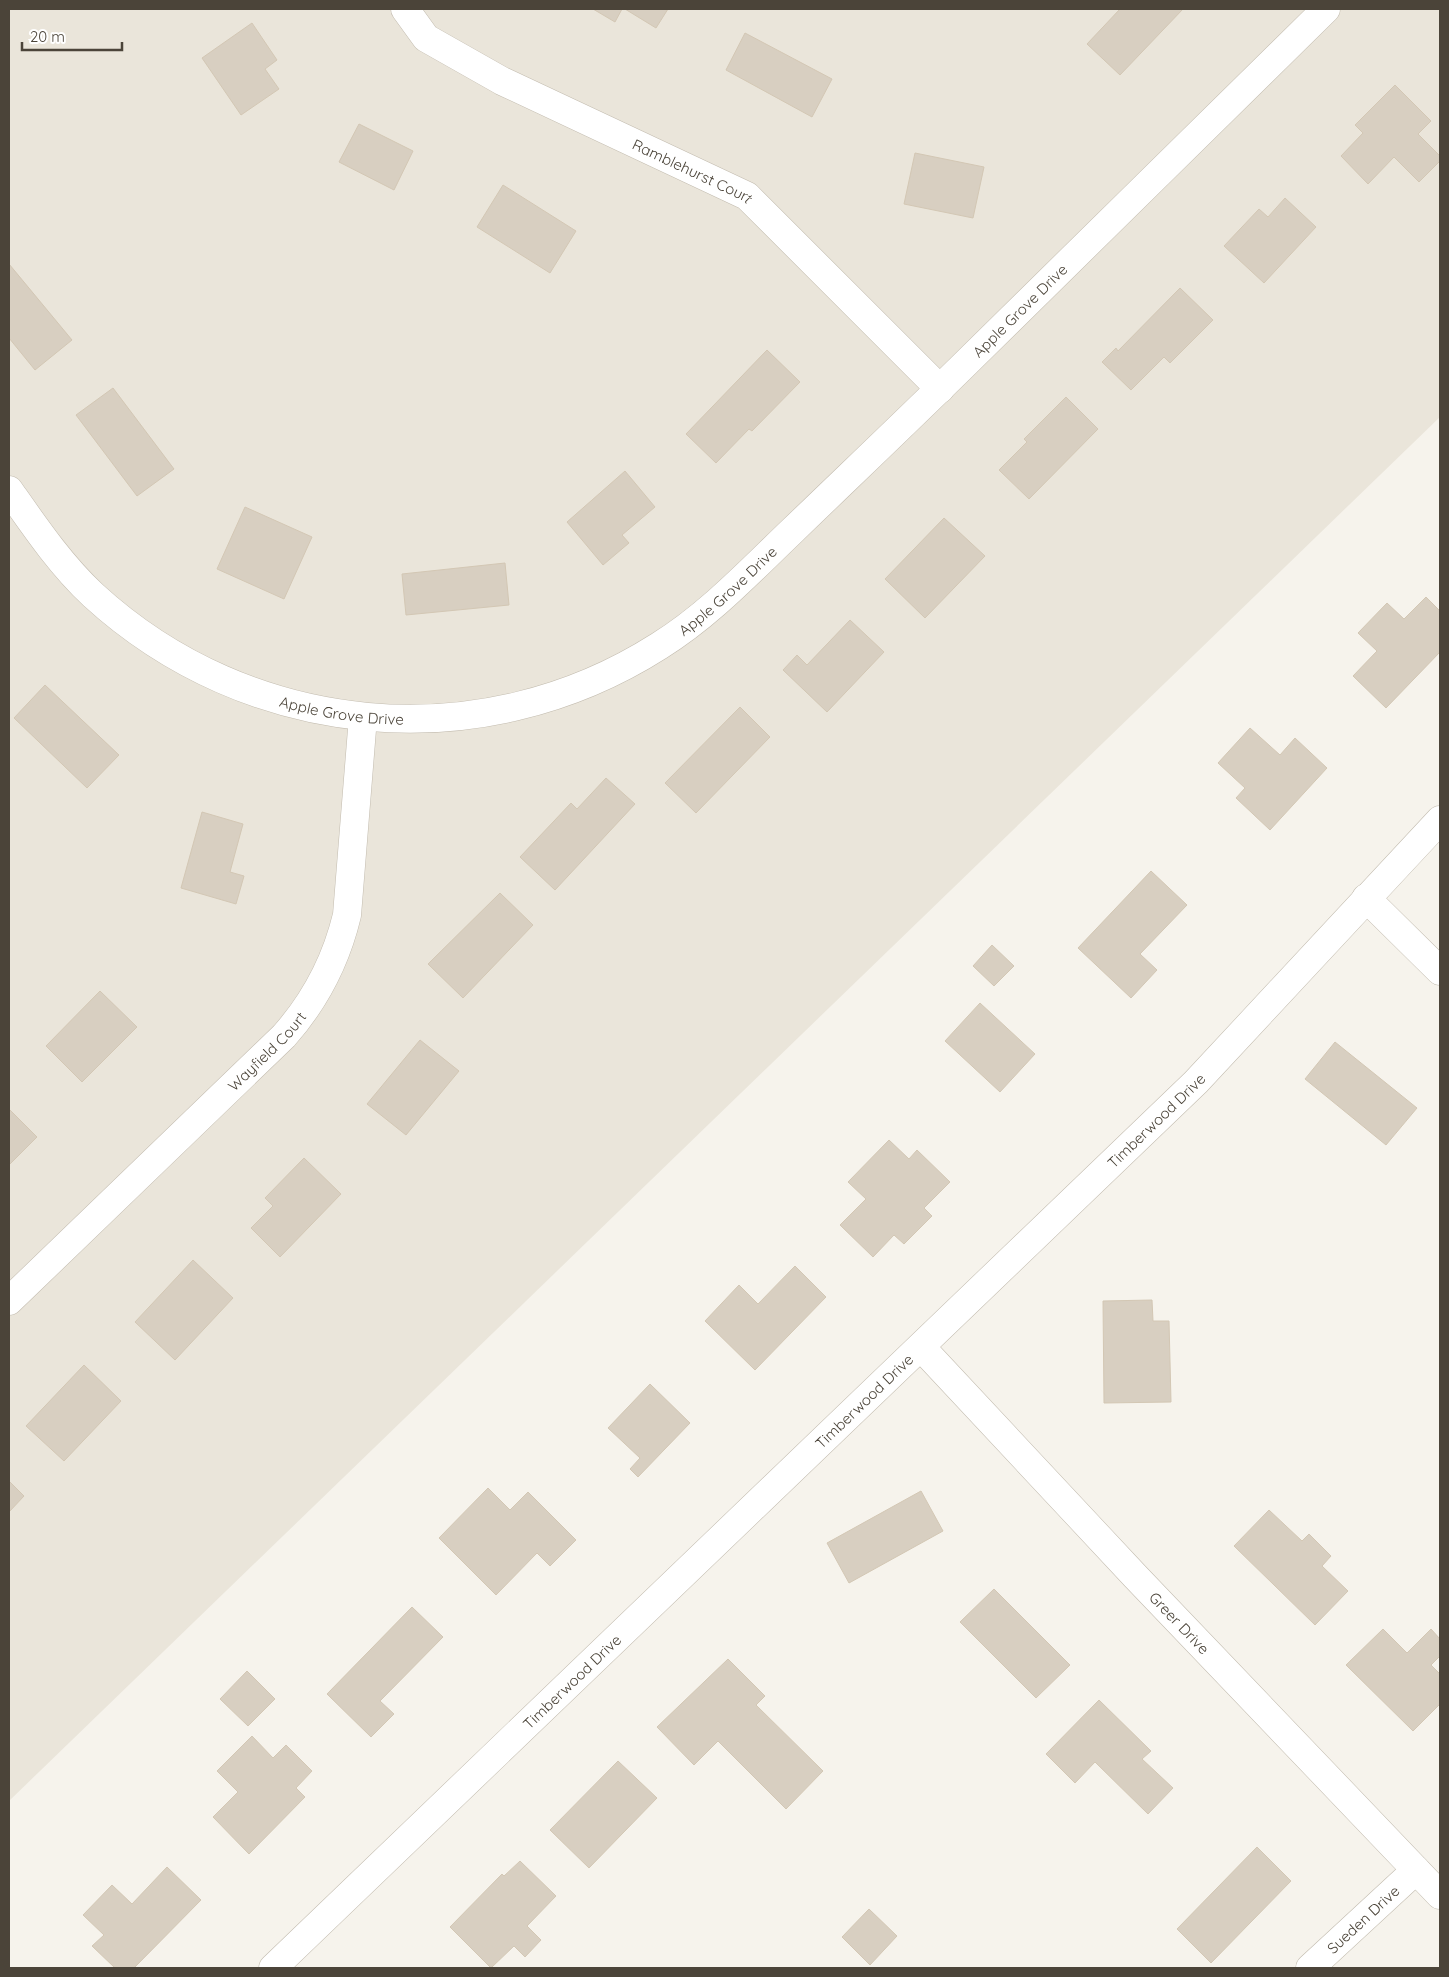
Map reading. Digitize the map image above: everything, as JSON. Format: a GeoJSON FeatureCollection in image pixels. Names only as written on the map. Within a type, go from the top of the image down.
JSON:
{"type":"FeatureCollection","features":[{"type":"Feature","properties":{"kind":"street","name":"Ramblehurst Court"},"geometry":{"type":"LineString","coordinates":[[405,9],[426,38],[502,81],[747,196],[940,388]]}},
{"type":"Feature","properties":{"kind":"street","name":"Apple Grove Drive"},"geometry":{"type":"LineString","coordinates":[[9,490],[53,552],[92,594],[141,634],[188,664],[239,688],[324,713],[363,717],[421,719],[462,716],[511,708],[550,697],[628,665],[661,645],[711,609],[940,388],[1326,9]]}},
{"type":"Feature","properties":{"kind":"street","name":"Wayfield Court"},"geometry":{"type":"LineString","coordinates":[[9,1301],[284,1036],[298,1021],[323,983],[341,939],[347,915],[363,717]]}},
{"type":"Feature","properties":{"kind":"street","name":"Timberwood Drive"},"geometry":{"type":"LineString","coordinates":[[273,1968],[1196,1082],[1440,820]]}},
{"type":"Feature","properties":{"kind":"street"},"geometry":{"type":"LineString","coordinates":[[1366,898],[1440,971]]}},
{"type":"Feature","properties":{"kind":"street","name":"Greer Drive"},"geometry":{"type":"LineString","coordinates":[[921,1347],[1128,1569],[1440,1895]]}},
{"type":"Feature","properties":{"kind":"street","name":"Sueden Drive"},"geometry":{"type":"LineString","coordinates":[[1310,1968],[1416,1870]]}},
{"type":"Feature","properties":{"kind":"shaded area"},"geometry":{"type":"Polygon","coordinates":[[[9,9],[1440,9],[1440,417],[9,1801],[9,9]]]}},
{"type":"Feature","properties":{"kind":"building"},"geometry":{"type":"Polygon","coordinates":[[[593,9],[622,9],[615,22],[593,9]]]}},
{"type":"Feature","properties":{"kind":"building"},"geometry":{"type":"Polygon","coordinates":[[[625,9],[668,9],[656,28],[625,9]]]}},
{"type":"Feature","properties":{"kind":"building"},"geometry":{"type":"Polygon","coordinates":[[[1120,9],[1183,9],[1120,75],[1087,44],[1120,9]]]}},
{"type":"Feature","properties":{"kind":"building"},"geometry":{"type":"Polygon","coordinates":[[[252,23],[277,60],[265,69],[279,89],[241,115],[202,58],[252,23]]]}},
{"type":"Feature","properties":{"kind":"building"},"geometry":{"type":"Polygon","coordinates":[[[745,33],[832,79],[812,117],[726,70],[745,33]]]}},
{"type":"Feature","properties":{"kind":"building"},"geometry":{"type":"Polygon","coordinates":[[[1395,85],[1431,121],[1418,134],[1440,156],[1440,161],[1419,182],[1394,157],[1368,184],[1341,156],[1363,133],[1355,125],[1395,85]]]}},
{"type":"Feature","properties":{"kind":"building"},"geometry":{"type":"Polygon","coordinates":[[[359,124],[413,151],[394,190],[339,162],[359,124]]]}},
{"type":"Feature","properties":{"kind":"building"},"geometry":{"type":"Polygon","coordinates":[[[915,153],[984,167],[973,218],[904,204],[915,153]]]}},
{"type":"Feature","properties":{"kind":"building"},"geometry":{"type":"Polygon","coordinates":[[[503,185],[576,231],[550,273],[477,227],[503,185]]]}},
{"type":"Feature","properties":{"kind":"building"},"geometry":{"type":"Polygon","coordinates":[[[1285,198],[1316,227],[1264,283],[1224,246],[1259,209],[1268,217],[1285,198]]]}},
{"type":"Feature","properties":{"kind":"building"},"geometry":{"type":"Polygon","coordinates":[[[9,264],[72,340],[35,370],[9,338],[9,264]]]}},
{"type":"Feature","properties":{"kind":"building"},"geometry":{"type":"Polygon","coordinates":[[[1180,288],[1213,320],[1170,363],[1164,357],[1131,390],[1102,362],[1116,348],[1118,351],[1180,288]]]}},
{"type":"Feature","properties":{"kind":"building"},"geometry":{"type":"Polygon","coordinates":[[[767,350],[800,382],[752,431],[749,429],[716,463],[686,434],[767,350]]]}},
{"type":"Feature","properties":{"kind":"building"},"geometry":{"type":"Polygon","coordinates":[[[113,388],[174,469],[137,496],[76,415],[113,388]]]}},
{"type":"Feature","properties":{"kind":"building"},"geometry":{"type":"Polygon","coordinates":[[[1066,397],[1098,429],[1029,499],[999,470],[1027,442],[1024,439],[1066,397]]]}},
{"type":"Feature","properties":{"kind":"building"},"geometry":{"type":"Polygon","coordinates":[[[625,471],[655,507],[622,535],[629,543],[603,565],[567,522],[625,471]]]}},
{"type":"Feature","properties":{"kind":"building"},"geometry":{"type":"Polygon","coordinates":[[[245,507],[312,537],[284,599],[217,569],[245,507]]]}},
{"type":"Feature","properties":{"kind":"building"},"geometry":{"type":"Polygon","coordinates":[[[944,518],[985,556],[925,618],[885,579],[944,518]]]}},
{"type":"Feature","properties":{"kind":"building"},"geometry":{"type":"Polygon","coordinates":[[[505,563],[509,605],[406,615],[402,574],[505,563]]]}},
{"type":"Feature","properties":{"kind":"building"},"geometry":{"type":"Polygon","coordinates":[[[1426,597],[1440,611],[1440,652],[1386,708],[1353,676],[1377,651],[1358,633],[1387,603],[1404,619],[1426,597]]]}},
{"type":"Feature","properties":{"kind":"building"},"geometry":{"type":"Polygon","coordinates":[[[850,620],[884,652],[827,712],[783,670],[797,655],[807,665],[850,620]]]}},
{"type":"Feature","properties":{"kind":"building"},"geometry":{"type":"Polygon","coordinates":[[[45,685],[119,755],[87,788],[14,718],[45,685]]]}},
{"type":"Feature","properties":{"kind":"building"},"geometry":{"type":"Polygon","coordinates":[[[740,707],[770,737],[696,813],[665,783],[740,707]]]}},
{"type":"Feature","properties":{"kind":"building"},"geometry":{"type":"Polygon","coordinates":[[[1250,728],[1280,755],[1295,738],[1327,768],[1270,830],[1236,798],[1245,788],[1218,763],[1250,728]]]}},
{"type":"Feature","properties":{"kind":"building"},"geometry":{"type":"Polygon","coordinates":[[[606,778],[635,804],[555,890],[520,857],[571,803],[577,809],[606,778]]]}},
{"type":"Feature","properties":{"kind":"building"},"geometry":{"type":"Polygon","coordinates":[[[202,812],[243,824],[230,872],[244,876],[236,904],[181,888],[202,812]]]}},
{"type":"Feature","properties":{"kind":"building"},"geometry":{"type":"Polygon","coordinates":[[[1151,871],[1187,905],[1140,954],[1157,970],[1131,998],[1078,948],[1151,871]]]}},
{"type":"Feature","properties":{"kind":"building"},"geometry":{"type":"Polygon","coordinates":[[[500,893],[533,925],[463,998],[428,964],[500,893]]]}},
{"type":"Feature","properties":{"kind":"building"},"geometry":{"type":"Polygon","coordinates":[[[992,945],[1014,966],[994,986],[973,966],[992,945]]]}},
{"type":"Feature","properties":{"kind":"building"},"geometry":{"type":"Polygon","coordinates":[[[100,991],[137,1027],[82,1082],[46,1046],[100,991]]]}},
{"type":"Feature","properties":{"kind":"building"},"geometry":{"type":"Polygon","coordinates":[[[980,1003],[1035,1054],[1000,1092],[945,1041],[980,1003]]]}},
{"type":"Feature","properties":{"kind":"building"},"geometry":{"type":"Polygon","coordinates":[[[420,1040],[459,1071],[406,1135],[367,1104],[420,1040]]]}},
{"type":"Feature","properties":{"kind":"building"},"geometry":{"type":"Polygon","coordinates":[[[1335,1042],[1417,1108],[1386,1145],[1305,1079],[1335,1042]]]}},
{"type":"Feature","properties":{"kind":"building"},"geometry":{"type":"Polygon","coordinates":[[[9,1109],[37,1137],[9,1165],[9,1109]]]}},
{"type":"Feature","properties":{"kind":"building"},"geometry":{"type":"Polygon","coordinates":[[[889,1140],[909,1159],[917,1150],[950,1182],[924,1208],[932,1216],[904,1244],[894,1235],[873,1257],[840,1225],[866,1199],[848,1182],[889,1140]]]}},
{"type":"Feature","properties":{"kind":"building"},"geometry":{"type":"Polygon","coordinates":[[[304,1158],[341,1194],[280,1257],[251,1228],[273,1206],[265,1198],[304,1158]]]}},
{"type":"Feature","properties":{"kind":"building"},"geometry":{"type":"Polygon","coordinates":[[[193,1260],[233,1298],[175,1360],[135,1322],[193,1260]]]}},
{"type":"Feature","properties":{"kind":"building"},"geometry":{"type":"Polygon","coordinates":[[[795,1266],[826,1297],[755,1370],[705,1321],[739,1285],[758,1304],[795,1266]]]}},
{"type":"Feature","properties":{"kind":"building"},"geometry":{"type":"Polygon","coordinates":[[[1152,1300],[1153,1321],[1169,1321],[1171,1402],[1104,1403],[1103,1301],[1152,1300]]]}},
{"type":"Feature","properties":{"kind":"building"},"geometry":{"type":"Polygon","coordinates":[[[84,1365],[121,1401],[64,1461],[26,1426],[84,1365]]]}},
{"type":"Feature","properties":{"kind":"building"},"geometry":{"type":"Polygon","coordinates":[[[650,1384],[690,1423],[638,1477],[630,1469],[640,1458],[608,1428],[650,1384]]]}},
{"type":"Feature","properties":{"kind":"building"},"geometry":{"type":"Polygon","coordinates":[[[9,1481],[24,1496],[9,1512],[9,1481]]]}},
{"type":"Feature","properties":{"kind":"building"},"geometry":{"type":"Polygon","coordinates":[[[488,1488],[510,1510],[528,1492],[576,1540],[550,1566],[537,1553],[496,1595],[439,1538],[488,1488]]]}},
{"type":"Feature","properties":{"kind":"building"},"geometry":{"type":"Polygon","coordinates":[[[921,1491],[943,1531],[849,1583],[827,1543],[921,1491]]]}},
{"type":"Feature","properties":{"kind":"building"},"geometry":{"type":"Polygon","coordinates":[[[1269,1510],[1302,1541],[1309,1534],[1331,1556],[1322,1566],[1348,1591],[1315,1625],[1234,1546],[1269,1510]]]}},
{"type":"Feature","properties":{"kind":"building"},"geometry":{"type":"Polygon","coordinates":[[[994,1589],[1070,1665],[1036,1698],[960,1622],[994,1589]]]}},
{"type":"Feature","properties":{"kind":"building"},"geometry":{"type":"Polygon","coordinates":[[[412,1607],[443,1637],[380,1701],[394,1714],[371,1737],[327,1694],[412,1607]]]}},
{"type":"Feature","properties":{"kind":"building"},"geometry":{"type":"Polygon","coordinates":[[[1383,1629],[1407,1653],[1431,1629],[1440,1639],[1440,1656],[1431,1665],[1440,1674],[1440,1704],[1413,1731],[1346,1665],[1383,1629]]]}},
{"type":"Feature","properties":{"kind":"building"},"geometry":{"type":"Polygon","coordinates":[[[728,1659],[765,1696],[756,1705],[823,1771],[786,1809],[718,1741],[694,1765],[657,1727],[728,1659]]]}},
{"type":"Feature","properties":{"kind":"building"},"geometry":{"type":"Polygon","coordinates":[[[247,1671],[275,1699],[248,1726],[220,1699],[247,1671]]]}},
{"type":"Feature","properties":{"kind":"building"},"geometry":{"type":"Polygon","coordinates":[[[1099,1700],[1151,1751],[1142,1759],[1173,1788],[1148,1814],[1095,1762],[1075,1783],[1046,1754],[1099,1700]]]}},
{"type":"Feature","properties":{"kind":"building"},"geometry":{"type":"Polygon","coordinates":[[[252,1736],[273,1758],[286,1745],[312,1771],[296,1788],[305,1797],[249,1854],[213,1817],[238,1792],[217,1771],[252,1736]]]}},
{"type":"Feature","properties":{"kind":"building"},"geometry":{"type":"Polygon","coordinates":[[[618,1761],[657,1798],[589,1868],[550,1830],[618,1761]]]}},
{"type":"Feature","properties":{"kind":"building"},"geometry":{"type":"Polygon","coordinates":[[[1257,1847],[1291,1881],[1211,1963],[1177,1929],[1257,1847]]]}},
{"type":"Feature","properties":{"kind":"building"},"geometry":{"type":"Polygon","coordinates":[[[520,1861],[556,1896],[527,1926],[541,1940],[525,1957],[514,1946],[491,1968],[450,1927],[502,1874],[504,1876],[520,1861]]]}},
{"type":"Feature","properties":{"kind":"building"},"geometry":{"type":"Polygon","coordinates":[[[167,1867],[201,1900],[134,1968],[115,1968],[92,1946],[104,1935],[83,1915],[112,1885],[132,1904],[167,1867]]]}},
{"type":"Feature","properties":{"kind":"building"},"geometry":{"type":"Polygon","coordinates":[[[869,1909],[897,1936],[870,1965],[842,1937],[869,1909]]]}}]}
